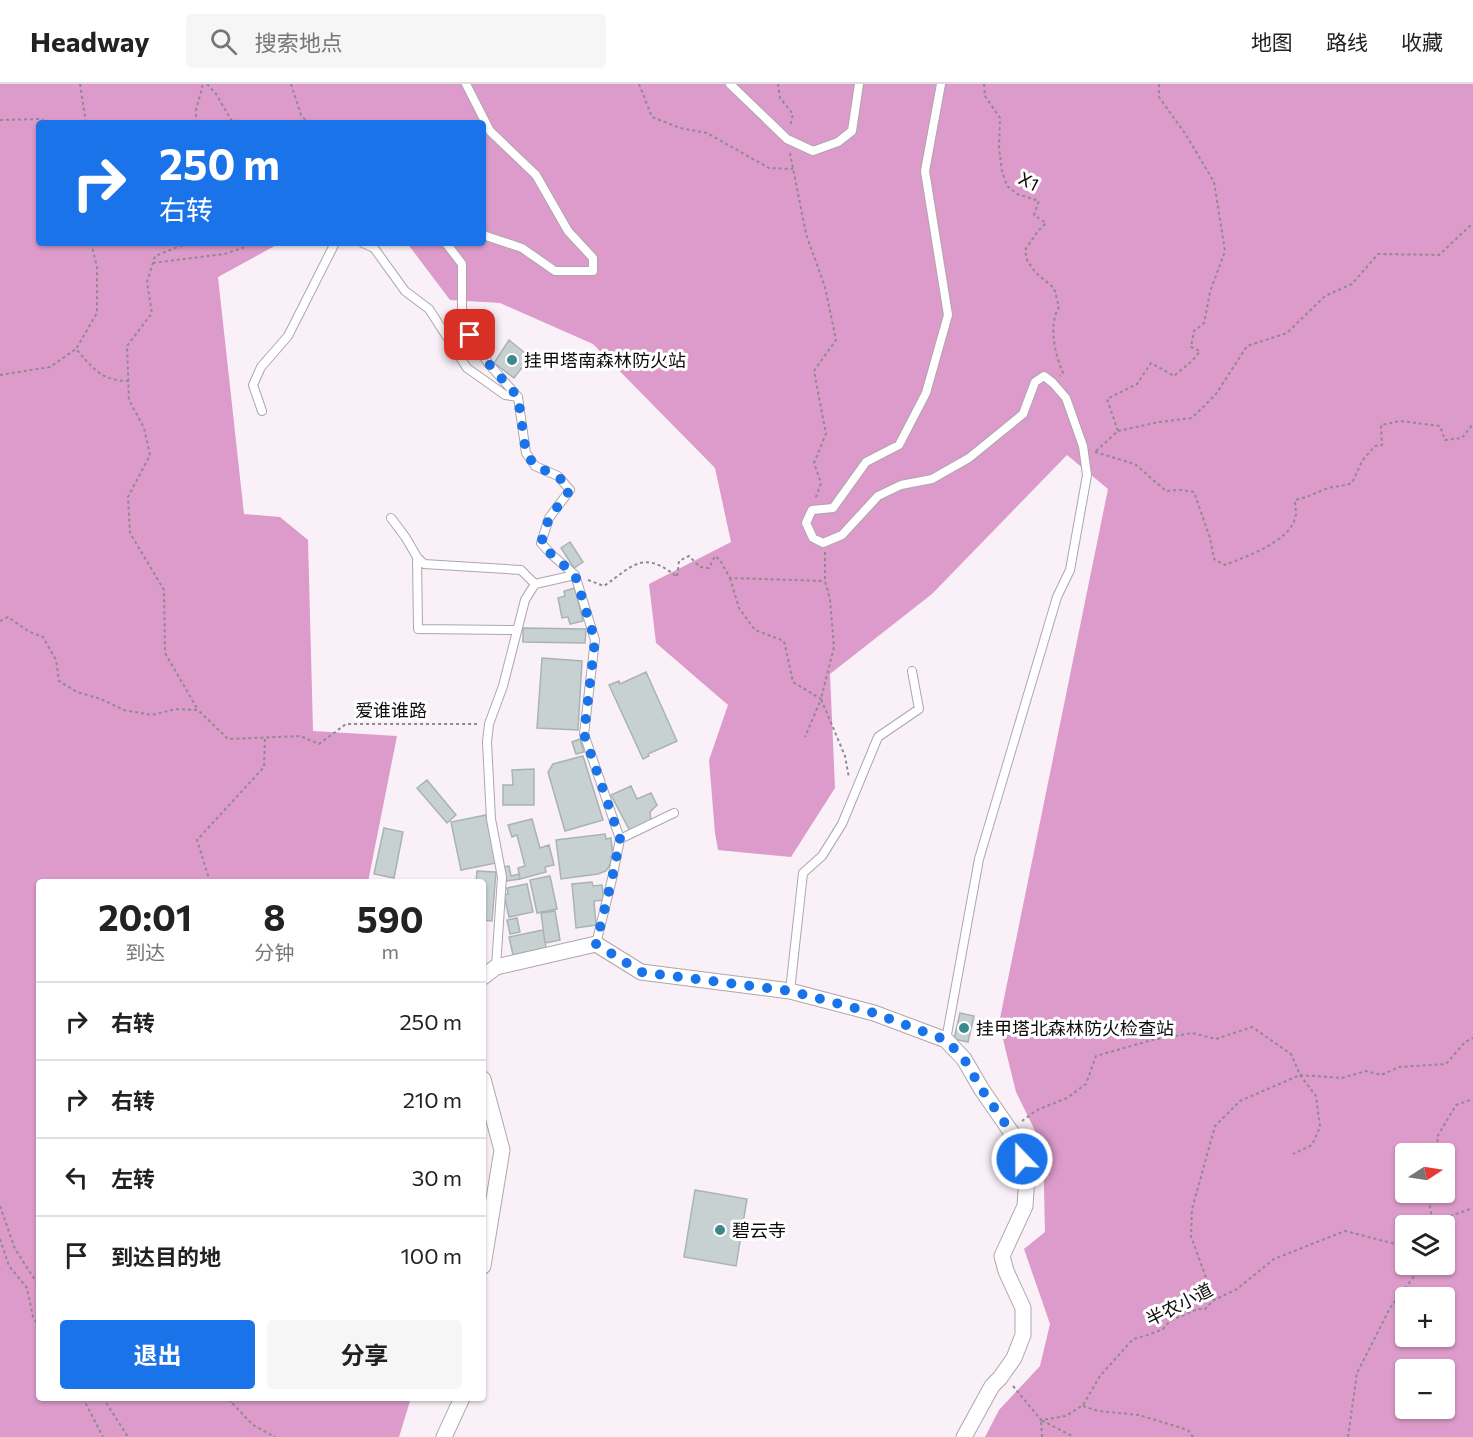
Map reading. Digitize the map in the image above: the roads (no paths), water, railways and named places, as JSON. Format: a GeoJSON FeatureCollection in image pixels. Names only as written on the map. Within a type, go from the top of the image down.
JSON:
{"type":"FeatureCollection","features":[{"type":"Feature","properties":{"kind":"street"},"geometry":{"type":"LineString","coordinates":[[486,975],[496,968],[596,944],[641,972],[790,991],[874,1013],[946,1040],[964,1059],[982,1090],[1018,1142],[1027,1176],[1025,1206],[1002,1256],[1006,1271],[1023,1308],[1023,1335],[1014,1358],[992,1386],[964,1437]]}},
{"type":"Feature","properties":{"kind":"street"},"geometry":{"type":"LineString","coordinates":[[486,1090],[502,1150],[486,1248]]}},
{"type":"Feature","properties":{"kind":"street"},"geometry":{"type":"LineString","coordinates":[[444,1437],[461,1401]]}},
{"type":"Feature","properties":{"kind":"lane"},"geometry":{"type":"LineString","coordinates":[[466,84],[485,120]]}},
{"type":"Feature","properties":{"kind":"lane"},"geometry":{"type":"LineString","coordinates":[[730,84],[787,139],[813,151],[838,142],[852,130],[859,84]]}},
{"type":"Feature","properties":{"kind":"lane"},"geometry":{"type":"LineString","coordinates":[[941,84],[925,171],[948,315],[926,393],[899,445],[866,462],[833,508],[812,510],[806,523],[813,538],[823,543],[842,535],[878,496],[901,485],[932,479],[969,458],[1023,414],[1035,382],[1044,376],[1053,382],[1066,398],[1083,446],[1087,475],[1070,570],[1057,597],[979,860],[946,1040]]}},
{"type":"Feature","properties":{"kind":"lane"},"geometry":{"type":"LineString","coordinates":[[486,122],[490,130],[536,175],[568,231],[593,258],[592,271],[555,271],[522,248],[486,236]]}},
{"type":"Feature","properties":{"kind":"lane"},"geometry":{"type":"LineString","coordinates":[[262,411],[253,385],[261,367],[288,336],[333,246]]}},
{"type":"Feature","properties":{"kind":"lane"},"geometry":{"type":"LineString","coordinates":[[370,246],[374,248],[405,291],[429,309],[467,368],[505,396],[518,397]]}},
{"type":"Feature","properties":{"kind":"lane"},"geometry":{"type":"LineString","coordinates":[[448,246],[462,264],[462,322],[488,363],[518,397],[526,453],[535,466],[558,476],[570,490],[549,518],[541,543],[575,575],[595,640],[584,734],[620,839],[596,944]]}},
{"type":"Feature","properties":{"kind":"lane"},"geometry":{"type":"LineString","coordinates":[[392,518],[424,564],[521,570],[535,584]]}},
{"type":"Feature","properties":{"kind":"lane"},"geometry":{"type":"LineString","coordinates":[[417,557],[418,629],[516,630]]}},
{"type":"Feature","properties":{"kind":"lane"},"geometry":{"type":"LineString","coordinates":[[496,968],[502,877],[491,819],[487,750],[489,724],[503,686],[525,600],[535,584],[575,575]]}},
{"type":"Feature","properties":{"kind":"lane"},"geometry":{"type":"LineString","coordinates":[[790,991],[803,873],[822,856],[842,824],[878,737],[919,709],[912,670]]}},
{"type":"Feature","properties":{"kind":"lane"},"geometry":{"type":"LineString","coordinates":[[620,839],[674,813]]}},
{"type":"Feature","properties":{"kind":"place","name":"挂甲塔南森林防火站"},"geometry":{"type":"Point","coordinates":[512,360]}},
{"type":"Feature","properties":{"kind":"place","name":"挂甲塔北森林防火检查站"},"geometry":{"type":"Point","coordinates":[964,1028]}},
{"type":"Feature","properties":{"kind":"place","name":"碧云寺"},"geometry":{"type":"Point","coordinates":[720,1230]}}]}
